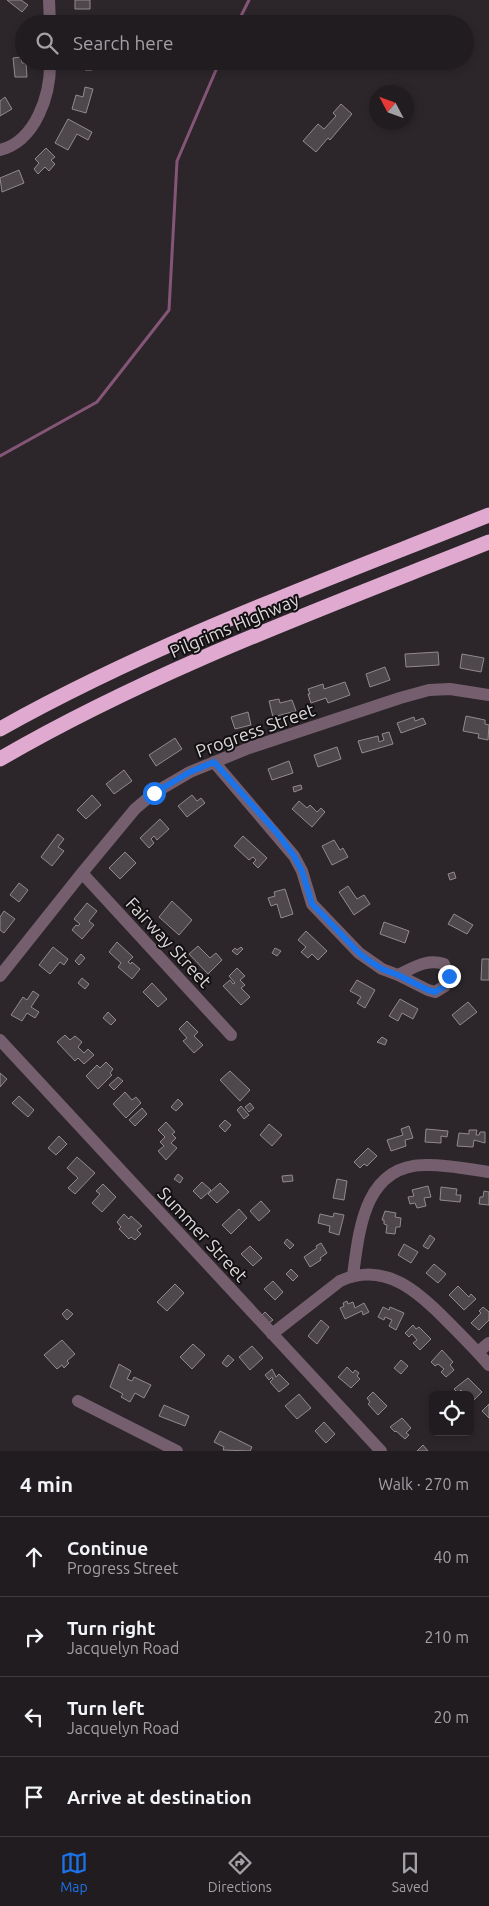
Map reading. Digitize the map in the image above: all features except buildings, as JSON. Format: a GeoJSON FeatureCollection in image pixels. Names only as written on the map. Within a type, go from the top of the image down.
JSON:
{"type":"FeatureCollection","features":[{"type":"Feature","properties":{"kind":"highway","name":"Pilgrims Highway"},"geometry":{"type":"LineString","coordinates":[[0,730],[86,684],[190,636],[489,515]]}},
{"type":"Feature","properties":{"kind":"highway","name":"Pilgrims Highway"},"geometry":{"type":"LineString","coordinates":[[0,759],[72,719],[157,678],[244,640],[489,542]]}},
{"type":"Feature","properties":{"kind":"street"},"geometry":{"type":"LineString","coordinates":[[49,0],[50,15]]}},
{"type":"Feature","properties":{"kind":"street"},"geometry":{"type":"LineString","coordinates":[[0,150],[15,143],[24,135],[41,113],[47,93],[49,70]]}},
{"type":"Feature","properties":{"kind":"street","name":"Progress Street"},"geometry":{"type":"LineString","coordinates":[[0,976],[82,872],[135,809],[154,793],[190,772],[249,748],[429,690],[450,689],[489,696]]}},
{"type":"Feature","properties":{"kind":"street"},"geometry":{"type":"LineString","coordinates":[[214,762],[277,833],[294,856],[302,871],[312,904],[359,953],[382,969],[398,975]]}},
{"type":"Feature","properties":{"kind":"street","name":"Fairway Street"},"geometry":{"type":"LineString","coordinates":[[82,872],[231,1035]]}},
{"type":"Feature","properties":{"kind":"street","name":"Summer Street"},"geometry":{"type":"LineString","coordinates":[[0,1040],[381,1451]]}},
{"type":"Feature","properties":{"kind":"street"},"geometry":{"type":"LineString","coordinates":[[352,1275],[360,1225],[366,1207],[372,1194],[388,1176],[404,1168],[423,1164],[489,1172]]}},
{"type":"Feature","properties":{"kind":"street"},"geometry":{"type":"LineString","coordinates":[[272,1334],[336,1284],[352,1275],[368,1274],[389,1278],[415,1291],[489,1365]]}},
{"type":"Feature","properties":{"kind":"street"},"geometry":{"type":"LineString","coordinates":[[478,1352],[489,1343]]}},
{"type":"Feature","properties":{"kind":"street"},"geometry":{"type":"LineString","coordinates":[[78,1401],[177,1451]]}},
{"type":"Feature","properties":{"kind":"waterway"},"geometry":{"type":"LineString","coordinates":[[242,15],[249,0]]}},
{"type":"Feature","properties":{"kind":"waterway"},"geometry":{"type":"LineString","coordinates":[[0,456],[97,402],[169,310],[177,161],[216,70]]}},
{"type":"Feature","properties":{"kind":"route"},"geometry":{"type":"LineString","coordinates":[[154,793],[190,772],[214,762],[277,833],[294,856],[302,871],[312,904],[359,953],[382,969],[435,992],[445,986],[449,976]]}}]}
